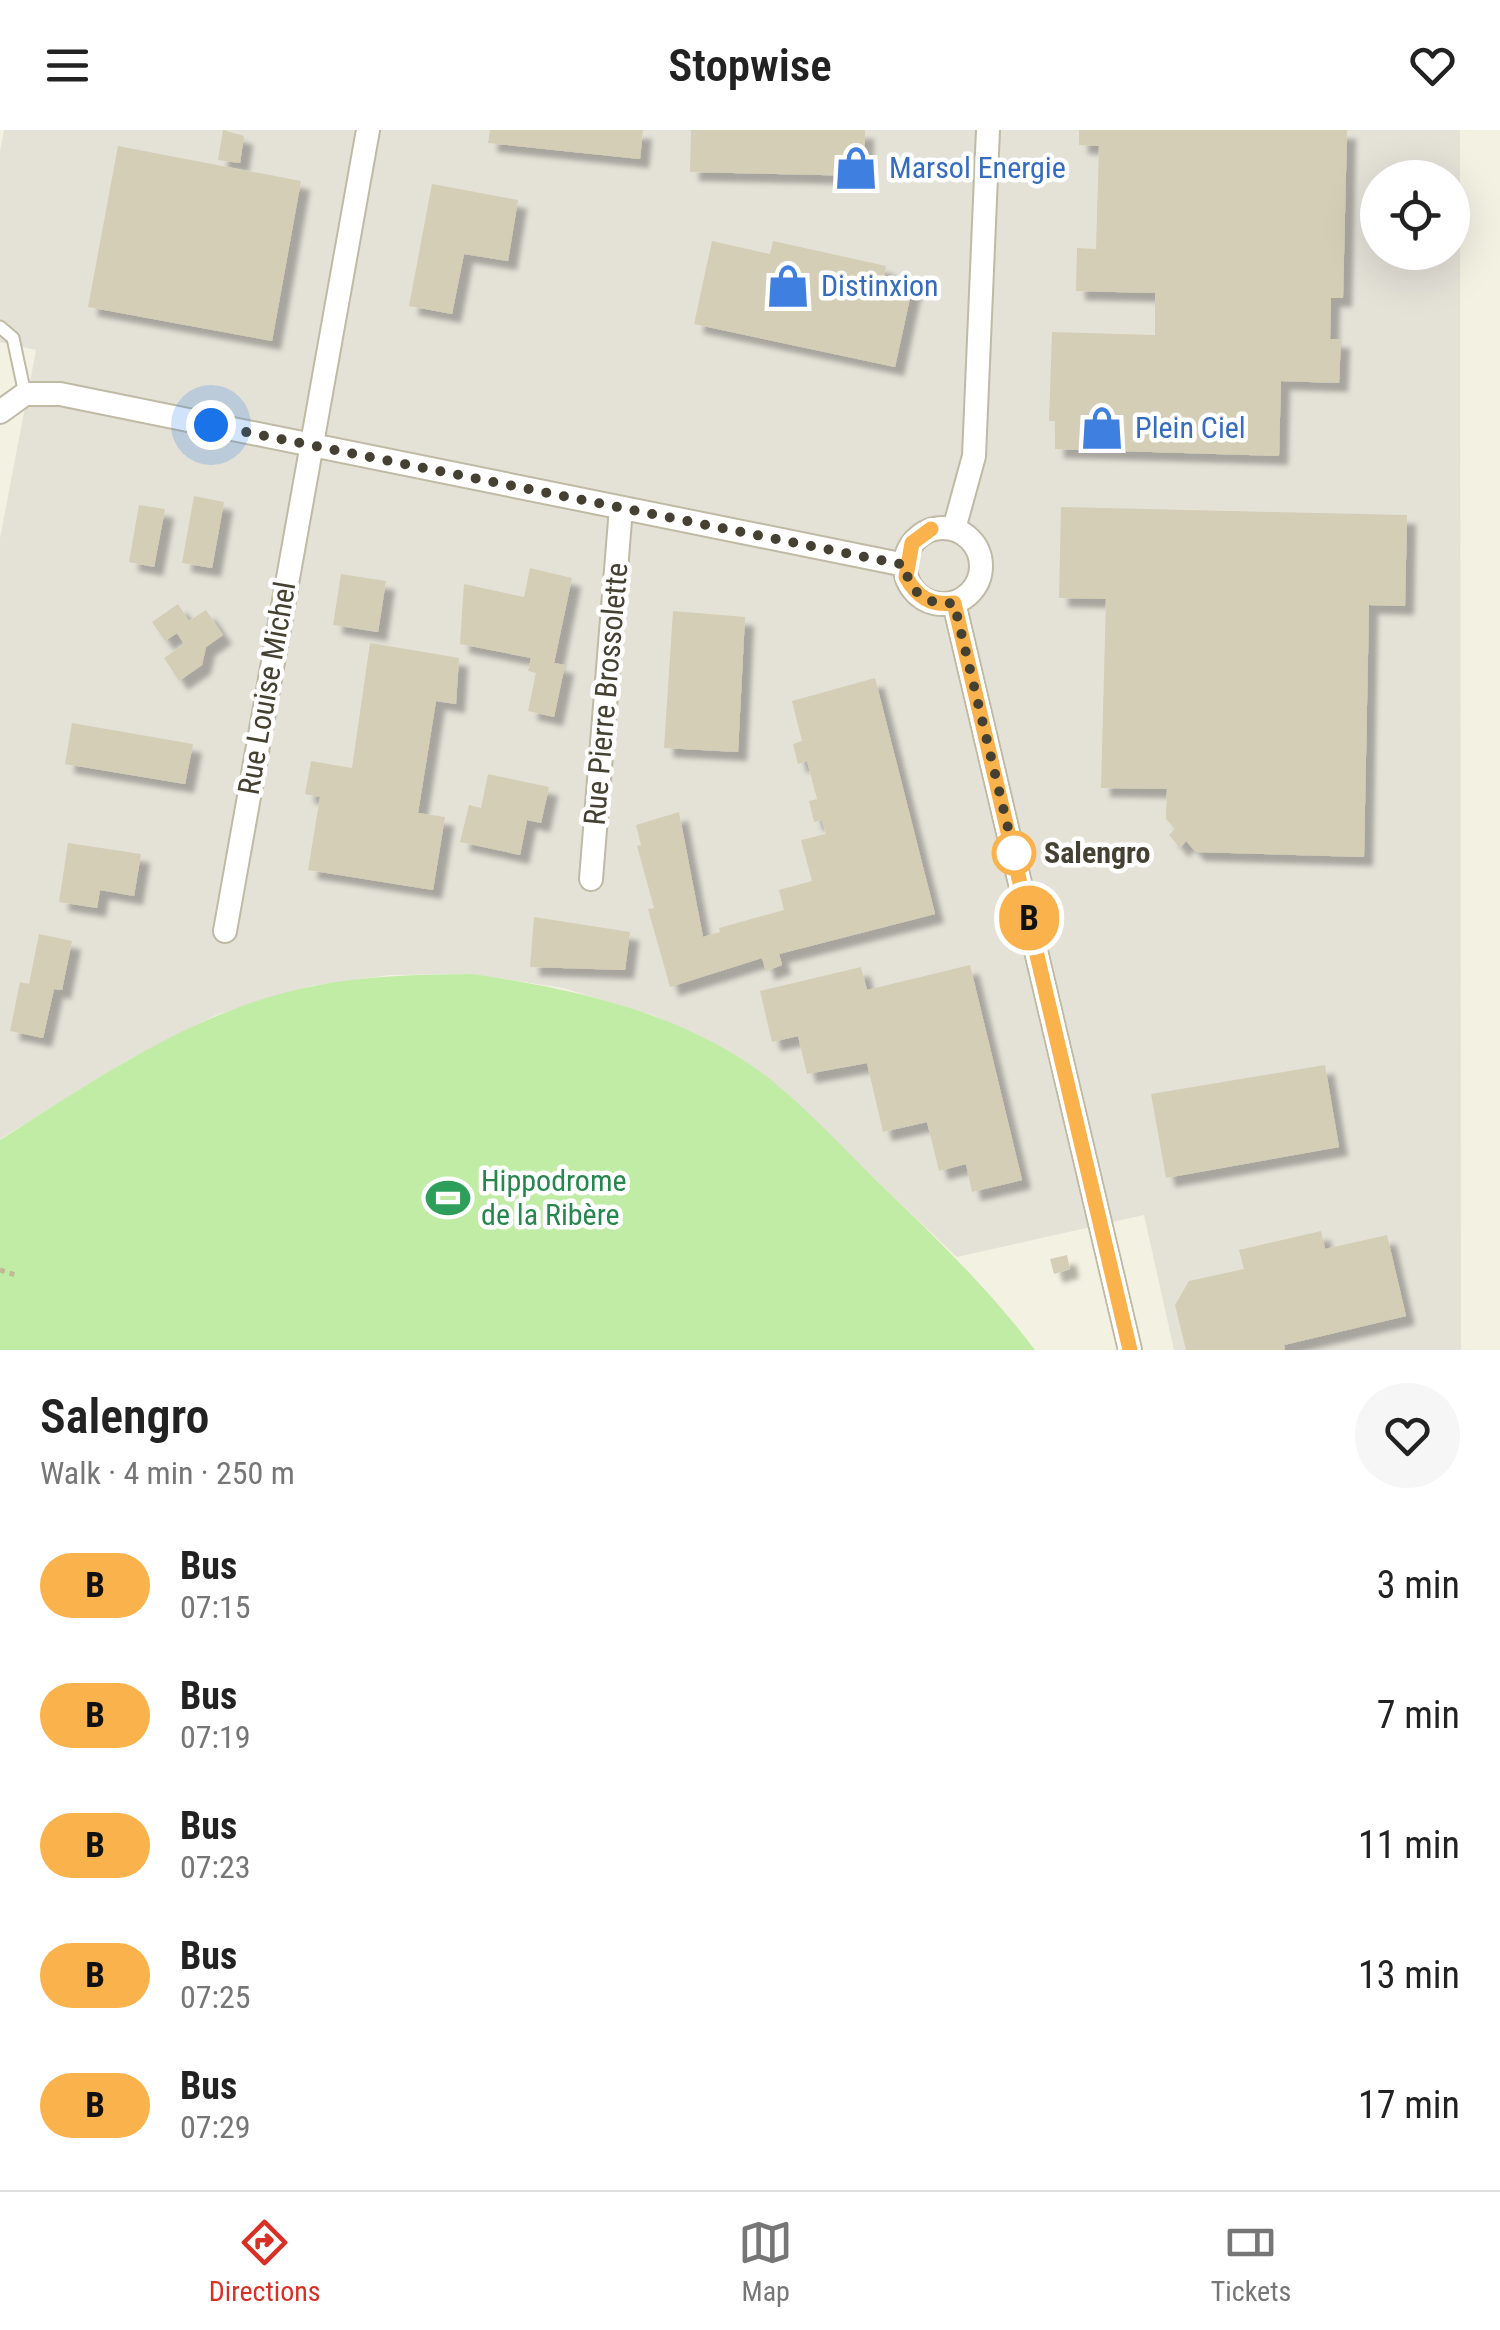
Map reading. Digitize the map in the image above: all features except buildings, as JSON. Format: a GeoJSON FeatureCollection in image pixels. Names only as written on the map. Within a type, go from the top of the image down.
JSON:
{"type":"FeatureCollection","features":[{"type":"Feature","properties":{"kind":"street","name":"Rue Louise Michel"},"geometry":{"type":"LineString","coordinates":[[225,931],[368,130]]}},
{"type":"Feature","properties":{"kind":"street"},"geometry":{"type":"LineString","coordinates":[[954,529],[974,456],[988,130]]}},
{"type":"Feature","properties":{"kind":"street"},"geometry":{"type":"LineString","coordinates":[[0,412],[25,394],[60,394],[905,565]]}},
{"type":"Feature","properties":{"kind":"street","name":"Rue Pierre Brossolette"},"geometry":{"type":"LineString","coordinates":[[591,879],[621,508]]}},
{"type":"Feature","properties":{"kind":"street"},"geometry":{"type":"LineString","coordinates":[[931,529],[954,529],[974,543],[982,566],[974,589],[954,603],[942,604],[920,596],[906,577],[905,565],[912,543],[920,535],[931,529]]}},
{"type":"Feature","properties":{"kind":"street"},"geometry":{"type":"LineString","coordinates":[[954,603],[1130,1350]]}},
{"type":"Feature","properties":{"kind":"lane"},"geometry":{"type":"LineString","coordinates":[[0,326],[13,338],[25,394]]}},
{"type":"Feature","properties":{"kind":"path"},"geometry":{"type":"LineString","coordinates":[[0,1270],[19,1276]]}},
{"type":"Feature","properties":{"kind":"shaded area"},"geometry":{"type":"Polygon","coordinates":[[[4,130],[1460,130],[1460,160],[1360,160],[1360,270],[1460,270],[1461,1350],[1174,1350],[1144,1215],[957,1257],[774,1083],[712,1044],[653,1015],[563,988],[473,974],[390,975],[311,986],[216,1015],[128,1060],[0,1139],[0,538],[36,350],[0,342],[0,152],[4,130]]]}},
{"type":"Feature","properties":{"kind":"green space","name":"Hippodrome de la Ribère"},"geometry":{"type":"Polygon","coordinates":[[[473,974],[553,988],[632,1009],[708,1040],[743,1060],[803,1108],[921,1224],[1035,1350],[0,1350],[0,1140],[150,1048],[271,996],[334,982],[473,974]]]}},
{"type":"Feature","properties":{"kind":"bus line","name":"B"},"geometry":{"type":"LineString","coordinates":[[931,529],[912,543],[905,565],[906,577],[912,588],[930,602],[954,603],[1130,1350]]}},
{"type":"Feature","properties":{"kind":"place","name":"Marsol Energie"},"geometry":{"type":"Point","coordinates":[856,168]}},
{"type":"Feature","properties":{"kind":"place","name":"Distinxion"},"geometry":{"type":"Point","coordinates":[788,286]}},
{"type":"Feature","properties":{"kind":"place","name":"Plein Ciel"},"geometry":{"type":"Point","coordinates":[1102,428]}},
{"type":"Feature","properties":{"kind":"place","name":"Salengro"},"geometry":{"type":"Point","coordinates":[1014,853]}},
{"type":"Feature","properties":{"kind":"place","name":"Hippodrome de la Ribère"},"geometry":{"type":"Point","coordinates":[448,1198]}},
{"type":"Feature","properties":{"kind":"route"},"geometry":{"type":"LineString","coordinates":[[211,425],[905,565],[906,577],[920,596],[930,602],[954,603],[1014,853]]}}]}
